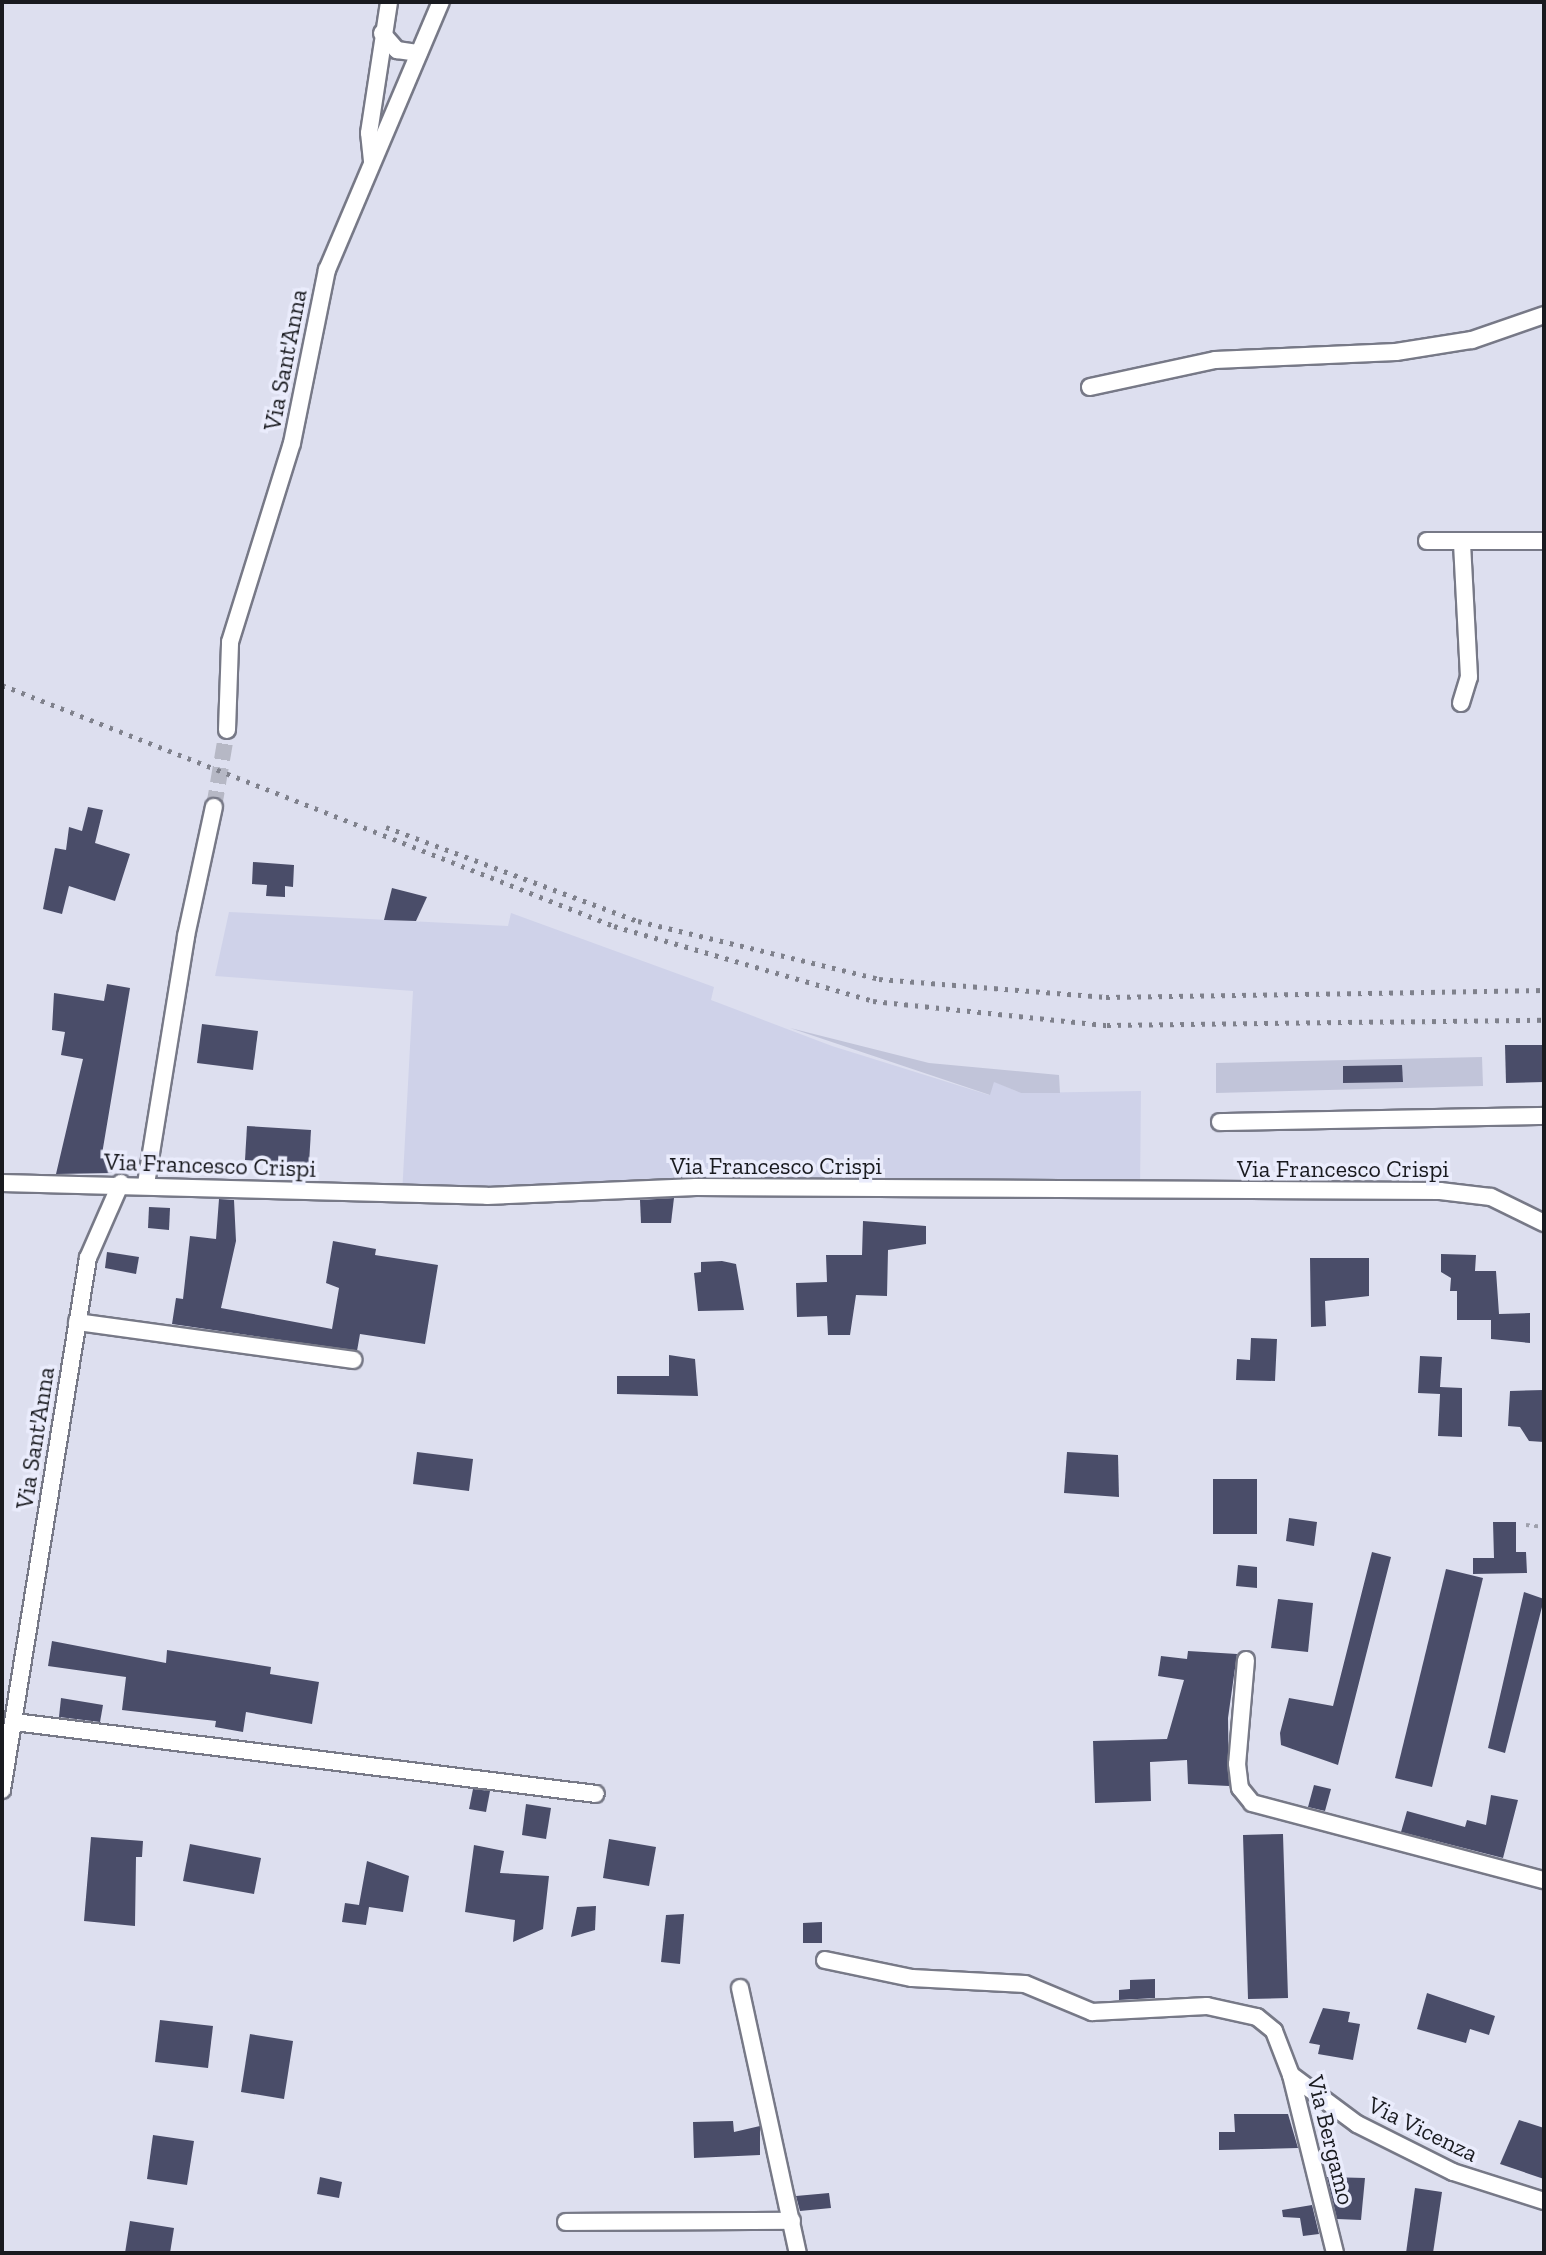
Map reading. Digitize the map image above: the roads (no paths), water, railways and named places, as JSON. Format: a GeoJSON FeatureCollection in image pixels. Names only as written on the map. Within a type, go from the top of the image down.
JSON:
{"type":"FeatureCollection","features":[{"type":"Feature","properties":{"kind":"street","name":"Via Sant'Anna"},"geometry":{"type":"LineString","coordinates":[[227,730],[230,642],[292,443],[327,270],[372,161],[369,133],[382,33],[389,2]]}},
{"type":"Feature","properties":{"kind":"street"},"geometry":{"type":"LineString","coordinates":[[372,161],[441,2]]}},
{"type":"Feature","properties":{"kind":"street"},"geometry":{"type":"LineString","coordinates":[[382,33],[397,50],[419,53]]}},
{"type":"Feature","properties":{"kind":"street"},"geometry":{"type":"LineString","coordinates":[[1090,387],[1215,360],[1396,352],[1472,340],[1544,315]]}},
{"type":"Feature","properties":{"kind":"street"},"geometry":{"type":"LineString","coordinates":[[1427,541],[1544,541]]}},
{"type":"Feature","properties":{"kind":"street"},"geometry":{"type":"LineString","coordinates":[[1461,703],[1469,677],[1462,543]]}},
{"type":"Feature","properties":{"kind":"street"},"geometry":{"type":"LineString","coordinates":[[146,1184],[186,936],[214,807]]}},
{"type":"Feature","properties":{"kind":"street"},"geometry":{"type":"LineString","coordinates":[[1220,1122],[1544,1116]]}},
{"type":"Feature","properties":{"kind":"street","name":"Via Francesco Crispi"},"geometry":{"type":"LineString","coordinates":[[2,1183],[121,1183],[486,1196],[696,1187],[1440,1191],[1490,1196],[1544,1223]]}},
{"type":"Feature","properties":{"kind":"street","name":"Via Sant'Anna"},"geometry":{"type":"LineString","coordinates":[[2,1790],[9,1730],[91,1247],[121,1183]]}},
{"type":"Feature","properties":{"kind":"street"},"geometry":{"type":"LineString","coordinates":[[77,1322],[353,1360]]}},
{"type":"Feature","properties":{"kind":"street"},"geometry":{"type":"LineString","coordinates":[[1246,1660],[1237,1764],[1240,1788],[1252,1803],[1544,1880]]}},
{"type":"Feature","properties":{"kind":"street"},"geometry":{"type":"LineString","coordinates":[[9,1730],[596,1794]]}},
{"type":"Feature","properties":{"kind":"street","name":"Via Bergamo"},"geometry":{"type":"LineString","coordinates":[[825,1960],[912,1978],[1025,1984],[1092,2012],[1239,2010],[1257,2017],[1278,2039],[1292,2075],[1335,2253]]}},
{"type":"Feature","properties":{"kind":"street"},"geometry":{"type":"LineString","coordinates":[[740,1987],[798,2253]]}},
{"type":"Feature","properties":{"kind":"street","name":"Via Vicenza"},"geometry":{"type":"LineString","coordinates":[[1292,2075],[1357,2124],[1441,2166],[1544,2202]]}},
{"type":"Feature","properties":{"kind":"street"},"geometry":{"type":"LineString","coordinates":[[566,2222],[792,2221]]}},
{"type":"Feature","properties":{"kind":"tunnel"},"geometry":{"type":"LineString","coordinates":[[214,807],[227,730]]}},
{"type":"Feature","properties":{"kind":"railway"},"geometry":{"type":"LineString","coordinates":[[2,685],[614,926],[873,1001],[1107,1025],[1544,1020]]}},
{"type":"Feature","properties":{"kind":"railway"},"geometry":{"type":"LineString","coordinates":[[386,827],[638,921],[879,979],[1106,997],[1544,990]]}}]}
